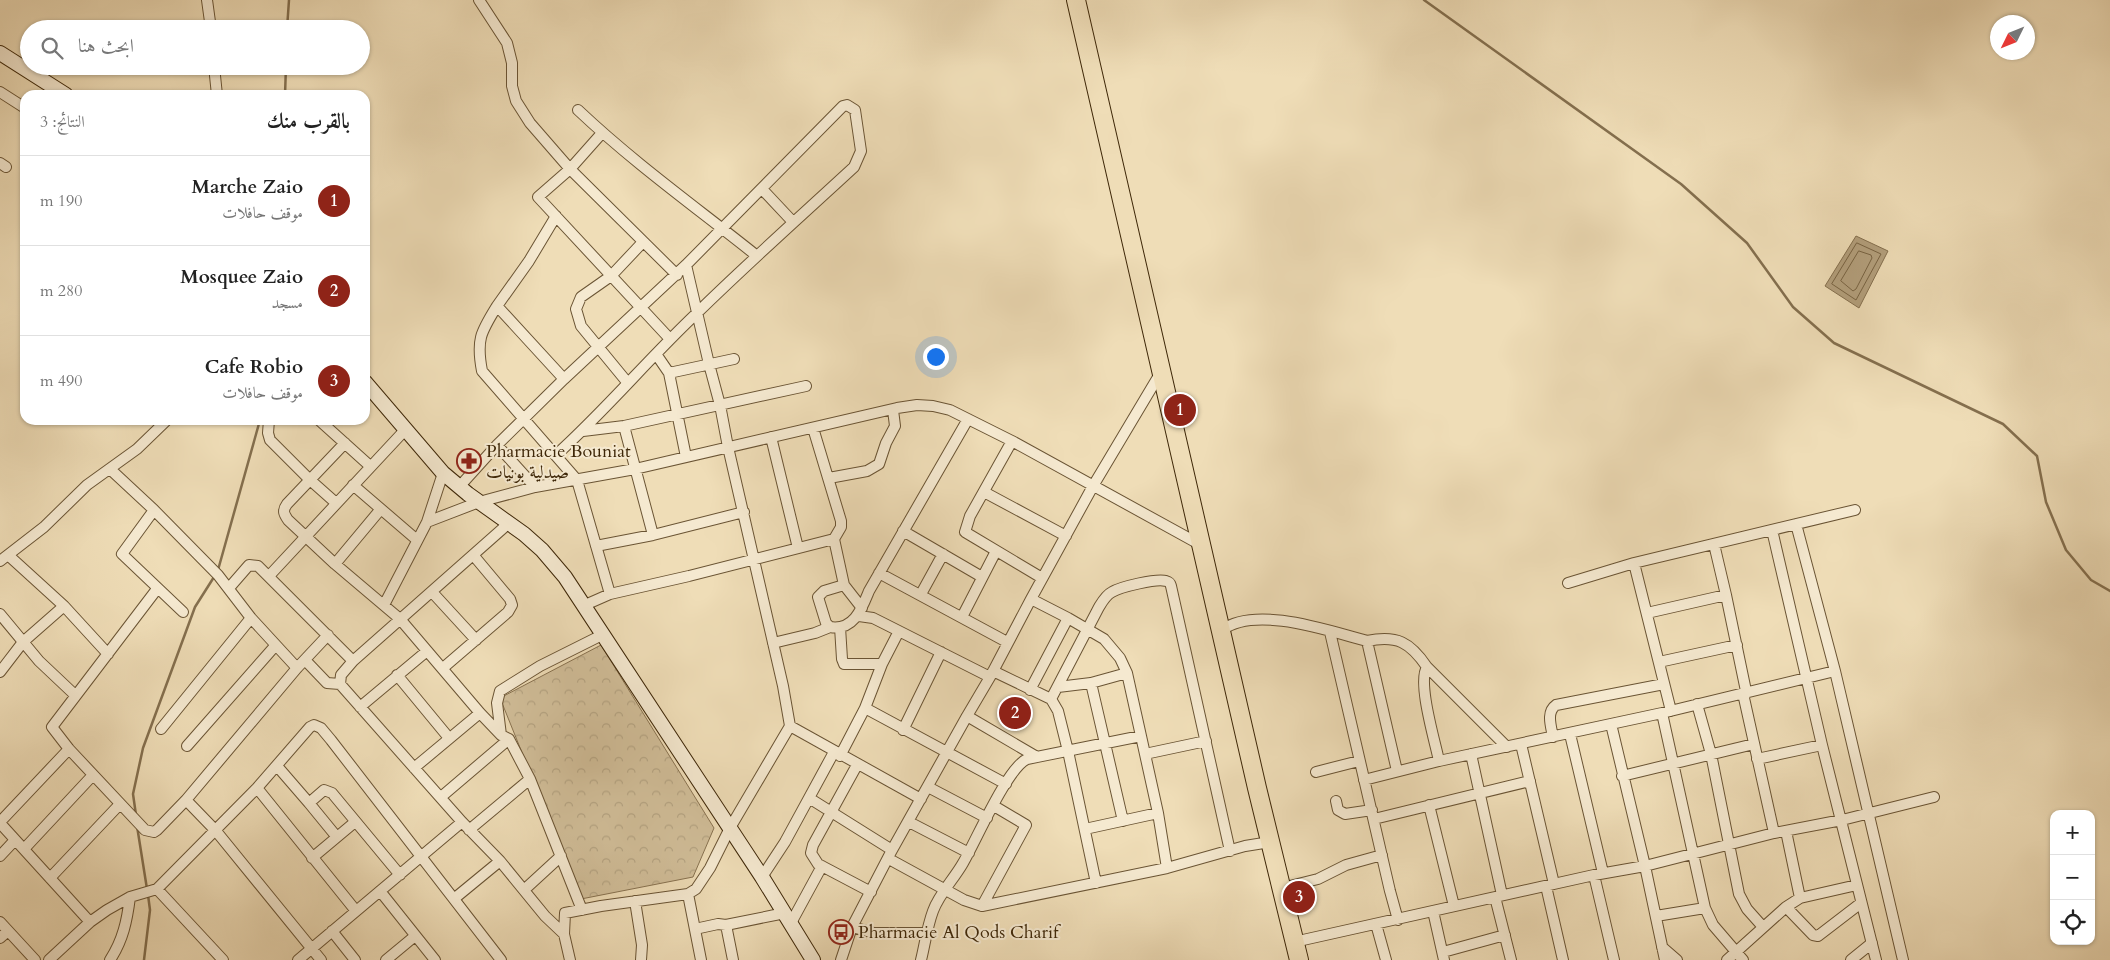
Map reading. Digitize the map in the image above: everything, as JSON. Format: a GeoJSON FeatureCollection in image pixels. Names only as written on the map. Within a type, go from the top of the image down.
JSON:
{"type":"FeatureCollection","features":[{"type":"Feature","properties":{"kind":"highway"},"geometry":{"type":"LineString","coordinates":[[1076,0],[1270,842],[1299,960]]}},
{"type":"Feature","properties":{"kind":"street"},"geometry":{"type":"LineString","coordinates":[[207,0],[210,20]]}},
{"type":"Feature","properties":{"kind":"street"},"geometry":{"type":"LineString","coordinates":[[479,0],[507,43],[512,63],[512,86],[516,101],[530,123],[570,169],[677,275]]}},
{"type":"Feature","properties":{"kind":"street"},"geometry":{"type":"LineString","coordinates":[[0,53],[20,66]]}},
{"type":"Feature","properties":{"kind":"street"},"geometry":{"type":"LineString","coordinates":[[35,75],[58,90]]}},
{"type":"Feature","properties":{"kind":"street"},"geometry":{"type":"LineString","coordinates":[[215,75],[216,90]]}},
{"type":"Feature","properties":{"kind":"street"},"geometry":{"type":"LineString","coordinates":[[0,92],[20,105]]}},
{"type":"Feature","properties":{"kind":"street"},"geometry":{"type":"LineString","coordinates":[[459,487],[524,418],[677,275],[843,106],[847,104],[852,106],[855,110],[861,151],[854,167],[697,312],[627,382],[582,431],[556,455]]}},
{"type":"Feature","properties":{"kind":"street"},"geometry":{"type":"LineString","coordinates":[[578,110],[602,133],[680,198],[757,256]]}},
{"type":"Feature","properties":{"kind":"street"},"geometry":{"type":"LineString","coordinates":[[602,133],[570,169],[538,197],[670,339]]}},
{"type":"Feature","properties":{"kind":"street"},"geometry":{"type":"LineString","coordinates":[[762,189],[793,222]]}},
{"type":"Feature","properties":{"kind":"street"},"geometry":{"type":"LineString","coordinates":[[556,216],[524,269],[497,306],[480,335],[479,347],[482,370],[577,480],[610,594]]}},
{"type":"Feature","properties":{"kind":"street"},"geometry":{"type":"LineString","coordinates":[[627,382],[581,326],[576,309],[581,297],[611,276],[643,242]]}},
{"type":"Feature","properties":{"kind":"street"},"geometry":{"type":"LineString","coordinates":[[545,916],[688,894],[696,889],[703,880],[730,828],[790,726],[783,686],[720,405],[686,265]]}},
{"type":"Feature","properties":{"kind":"street"},"geometry":{"type":"LineString","coordinates":[[497,306],[564,380]]}},
{"type":"Feature","properties":{"kind":"street"},"geometry":{"type":"LineString","coordinates":[[656,354],[669,373],[686,457]]}},
{"type":"Feature","properties":{"kind":"street"},"geometry":{"type":"LineString","coordinates":[[669,373],[734,359]]}},
{"type":"Feature","properties":{"kind":"street"},"geometry":{"type":"LineString","coordinates":[[841,960],[852,927],[921,799],[992,674],[1030,599],[1093,486],[1162,372]]}},
{"type":"Feature","properties":{"kind":"street"},"geometry":{"type":"LineString","coordinates":[[582,431],[624,426],[806,386]]}},
{"type":"Feature","properties":{"kind":"street"},"geometry":{"type":"LineString","coordinates":[[370,388],[443,473],[479,502],[510,523],[542,550],[565,577],[762,877],[813,960]]}},
{"type":"Feature","properties":{"kind":"street"},"geometry":{"type":"LineString","coordinates":[[427,522],[479,502],[535,487],[635,469],[917,405],[950,410],[1012,441],[1202,545]]}},
{"type":"Feature","properties":{"kind":"street"},"geometry":{"type":"LineString","coordinates":[[829,478],[868,471],[879,464],[886,443],[895,426],[893,410]]}},
{"type":"Feature","properties":{"kind":"street"},"geometry":{"type":"LineString","coordinates":[[773,643],[835,627],[860,612],[879,573],[968,419]]}},
{"type":"Feature","properties":{"kind":"street"},"geometry":{"type":"LineString","coordinates":[[108,654],[64,606],[4,558],[40,531],[87,485],[137,450],[162,425]]}},
{"type":"Feature","properties":{"kind":"street"},"geometry":{"type":"LineString","coordinates":[[269,425],[270,440],[336,503]]}},
{"type":"Feature","properties":{"kind":"street"},"geometry":{"type":"LineString","coordinates":[[325,425],[370,466]]}},
{"type":"Feature","properties":{"kind":"street"},"geometry":{"type":"LineString","coordinates":[[624,426],[653,535]]}},
{"type":"Feature","properties":{"kind":"street"},"geometry":{"type":"LineString","coordinates":[[813,428],[841,521],[841,527],[834,539],[844,585],[860,612],[941,652],[1051,699],[1058,710],[1096,883]]}},
{"type":"Feature","properties":{"kind":"street"},"geometry":{"type":"LineString","coordinates":[[269,576],[405,430]]}},
{"type":"Feature","properties":{"kind":"street"},"geometry":{"type":"LineString","coordinates":[[771,437],[798,548]]}},
{"type":"Feature","properties":{"kind":"street"},"geometry":{"type":"LineString","coordinates":[[1012,441],[970,516],[964,532],[1042,578]]}},
{"type":"Feature","properties":{"kind":"street"},"geometry":{"type":"LineString","coordinates":[[345,443],[309,479],[283,509],[288,520],[335,564],[400,619],[480,714],[505,737],[530,779],[582,910]]}},
{"type":"Feature","properties":{"kind":"street"},"geometry":{"type":"LineString","coordinates":[[497,445],[535,487]]}},
{"type":"Feature","properties":{"kind":"street"},"geometry":{"type":"LineString","coordinates":[[110,469],[154,510],[215,573],[275,646],[297,668]]}},
{"type":"Feature","properties":{"kind":"street"},"geometry":{"type":"LineString","coordinates":[[384,606],[427,522],[443,473]]}},
{"type":"Feature","properties":{"kind":"street"},"geometry":{"type":"LineString","coordinates":[[353,485],[417,540]]}},
{"type":"Feature","properties":{"kind":"street"},"geometry":{"type":"LineString","coordinates":[[984,492],[1066,536]]}},
{"type":"Feature","properties":{"kind":"street"},"geometry":{"type":"LineString","coordinates":[[154,510],[122,554],[183,612]]}},
{"type":"Feature","properties":{"kind":"street"},"geometry":{"type":"LineString","coordinates":[[335,564],[380,510]]}},
{"type":"Feature","properties":{"kind":"street"},"geometry":{"type":"LineString","coordinates":[[1568,583],[1634,563],[1855,510]]}},
{"type":"Feature","properties":{"kind":"street"},"geometry":{"type":"LineString","coordinates":[[596,546],[653,535],[744,512]]}},
{"type":"Feature","properties":{"kind":"street"},"geometry":{"type":"LineString","coordinates":[[340,684],[341,675],[353,661],[510,523]]}},
{"type":"Feature","properties":{"kind":"street"},"geometry":{"type":"LineString","coordinates":[[1796,524],[1835,671],[1903,960]]}},
{"type":"Feature","properties":{"kind":"street"},"geometry":{"type":"LineString","coordinates":[[1772,530],[1822,745],[1876,960]]}},
{"type":"Feature","properties":{"kind":"street"},"geometry":{"type":"LineString","coordinates":[[904,531],[982,577]]}},
{"type":"Feature","properties":{"kind":"street"},"geometry":{"type":"LineString","coordinates":[[585,605],[610,594],[690,576],[834,539]]}},
{"type":"Feature","properties":{"kind":"street"},"geometry":{"type":"LineString","coordinates":[[1714,544],[1737,645],[1746,691],[1744,698],[1774,833]]}},
{"type":"Feature","properties":{"kind":"street"},"geometry":{"type":"LineString","coordinates":[[962,616],[996,551]]}},
{"type":"Feature","properties":{"kind":"street"},"geometry":{"type":"LineString","coordinates":[[921,594],[943,554]]}},
{"type":"Feature","properties":{"kind":"street"},"geometry":{"type":"LineString","coordinates":[[443,668],[508,612],[512,605],[510,599],[474,556]]}},
{"type":"Feature","properties":{"kind":"street"},"geometry":{"type":"LineString","coordinates":[[1634,563],[1664,684],[1674,764],[1705,908],[1709,920],[1743,960]]}},
{"type":"Feature","properties":{"kind":"street"},"geometry":{"type":"LineString","coordinates":[[229,588],[252,564],[258,566],[353,661]]}},
{"type":"Feature","properties":{"kind":"street"},"geometry":{"type":"LineString","coordinates":[[879,573],[1008,642]]}},
{"type":"Feature","properties":{"kind":"street"},"geometry":{"type":"LineString","coordinates":[[1051,699],[1099,607],[1112,592],[1146,582],[1162,580],[1170,584],[1230,851]]}},
{"type":"Feature","properties":{"kind":"street"},"geometry":{"type":"LineString","coordinates":[[844,585],[824,591],[818,597],[826,622],[835,627],[844,664],[882,664]]}},
{"type":"Feature","properties":{"kind":"street"},"geometry":{"type":"LineString","coordinates":[[157,589],[52,727],[93,776],[145,830],[154,832],[186,800],[297,668],[328,635]]}},
{"type":"Feature","properties":{"kind":"street"},"geometry":{"type":"LineString","coordinates":[[432,592],[476,640]]}},
{"type":"Feature","properties":{"kind":"street"},"geometry":{"type":"LineString","coordinates":[[1647,613],[1726,595]]}},
{"type":"Feature","properties":{"kind":"street"},"geometry":{"type":"LineString","coordinates":[[1030,599],[1104,639],[1120,658],[1127,673],[1158,814],[1167,868]]}},
{"type":"Feature","properties":{"kind":"street"},"geometry":{"type":"LineString","coordinates":[[0,672],[23,642],[64,606]]}},
{"type":"Feature","properties":{"kind":"street"},"geometry":{"type":"LineString","coordinates":[[0,614],[39,660],[75,695]]}},
{"type":"Feature","properties":{"kind":"street"},"geometry":{"type":"LineString","coordinates":[[161,729],[251,618]]}},
{"type":"Feature","properties":{"kind":"street"},"geometry":{"type":"LineString","coordinates":[[1030,690],[1068,618]]}},
{"type":"Feature","properties":{"kind":"street"},"geometry":{"type":"LineString","coordinates":[[1222,630],[1228,625],[1267,618],[1367,641],[1384,638],[1398,640],[1413,649],[1427,667],[1506,747]]}},
{"type":"Feature","properties":{"kind":"street"},"geometry":{"type":"LineString","coordinates":[[762,877],[778,854],[809,798],[865,708],[882,664],[899,631]]}},
{"type":"Feature","properties":{"kind":"street"},"geometry":{"type":"LineString","coordinates":[[1330,632],[1398,920]]}},
{"type":"Feature","properties":{"kind":"street"},"geometry":{"type":"LineString","coordinates":[[505,737],[497,703],[500,691],[540,666],[602,635]]}},
{"type":"Feature","properties":{"kind":"street"},"geometry":{"type":"LineString","coordinates":[[1367,641],[1397,771]]}},
{"type":"Feature","properties":{"kind":"street"},"geometry":{"type":"LineString","coordinates":[[1659,662],[1737,645]]}},
{"type":"Feature","properties":{"kind":"street"},"geometry":{"type":"LineString","coordinates":[[187,746],[275,646]]}},
{"type":"Feature","properties":{"kind":"street"},"geometry":{"type":"LineString","coordinates":[[360,707],[427,651]]}},
{"type":"Feature","properties":{"kind":"street"},"geometry":{"type":"LineString","coordinates":[[903,730],[941,652]]}},
{"type":"Feature","properties":{"kind":"street"},"geometry":{"type":"LineString","coordinates":[[305,660],[327,683],[340,684],[465,826],[500,861],[545,916],[564,934]]}},
{"type":"Feature","properties":{"kind":"street"},"geometry":{"type":"LineString","coordinates":[[1427,667],[1423,678],[1427,708],[1439,761]]}},
{"type":"Feature","properties":{"kind":"street"},"geometry":{"type":"LineString","coordinates":[[1364,780],[1439,761],[1667,712],[1746,691],[1835,671]]}},
{"type":"Feature","properties":{"kind":"street"},"geometry":{"type":"LineString","coordinates":[[1058,687],[1091,683],[1127,673]]}},
{"type":"Feature","properties":{"kind":"street"},"geometry":{"type":"LineString","coordinates":[[397,676],[449,738]]}},
{"type":"Feature","properties":{"kind":"street"},"geometry":{"type":"LineString","coordinates":[[1091,683],[1123,822]]}},
{"type":"Feature","properties":{"kind":"street"},"geometry":{"type":"LineString","coordinates":[[1553,737],[1550,709],[1556,705],[1664,684]]}},
{"type":"Feature","properties":{"kind":"street"},"geometry":{"type":"LineString","coordinates":[[1697,704],[1711,754],[1742,902],[1763,927]]}},
{"type":"Feature","properties":{"kind":"street"},"geometry":{"type":"LineString","coordinates":[[865,708],[1006,784]]}},
{"type":"Feature","properties":{"kind":"street"},"geometry":{"type":"LineString","coordinates":[[414,768],[480,714]]}},
{"type":"Feature","properties":{"kind":"street"},"geometry":{"type":"LineString","coordinates":[[967,716],[1037,756]]}},
{"type":"Feature","properties":{"kind":"street"},"geometry":{"type":"LineString","coordinates":[[1611,724],[1665,960]]}},
{"type":"Feature","properties":{"kind":"street"},"geometry":{"type":"LineString","coordinates":[[49,960],[90,922],[130,897],[151,890],[216,831],[278,766],[310,727],[318,726],[455,898],[497,959]]}},
{"type":"Feature","properties":{"kind":"street"},"geometry":{"type":"LineString","coordinates":[[790,726],[837,754],[921,799]]}},
{"type":"Feature","properties":{"kind":"street"},"geometry":{"type":"LineString","coordinates":[[1570,734],[1599,874],[1614,960]]}},
{"type":"Feature","properties":{"kind":"street"},"geometry":{"type":"LineString","coordinates":[[921,960],[932,912],[969,853],[1006,784],[1021,762],[1037,756],[1068,752],[1141,736]]}},
{"type":"Feature","properties":{"kind":"street"},"geometry":{"type":"LineString","coordinates":[[441,797],[505,737]]}},
{"type":"Feature","properties":{"kind":"street"},"geometry":{"type":"LineString","coordinates":[[1145,754],[1206,741]]}},
{"type":"Feature","properties":{"kind":"street"},"geometry":{"type":"LineString","coordinates":[[1521,744],[1530,782],[1563,960]]}},
{"type":"Feature","properties":{"kind":"street"},"geometry":{"type":"LineString","coordinates":[[1622,776],[1754,744]]}},
{"type":"Feature","properties":{"kind":"street"},"geometry":{"type":"LineString","coordinates":[[1757,759],[1822,745]]}},
{"type":"Feature","properties":{"kind":"street"},"geometry":{"type":"LineString","coordinates":[[69,749],[0,822],[90,922]]}},
{"type":"Feature","properties":{"kind":"street"},"geometry":{"type":"LineString","coordinates":[[1471,754],[1511,960]]}},
{"type":"Feature","properties":{"kind":"street"},"geometry":{"type":"LineString","coordinates":[[1316,772],[1359,761]]}},
{"type":"Feature","properties":{"kind":"street"},"geometry":{"type":"LineString","coordinates":[[857,765],[813,845],[811,853],[813,859],[822,866],[871,892]]}},
{"type":"Feature","properties":{"kind":"street"},"geometry":{"type":"LineString","coordinates":[[278,766],[336,836]]}},
{"type":"Feature","properties":{"kind":"street"},"geometry":{"type":"LineString","coordinates":[[24,849],[93,776]]}},
{"type":"Feature","properties":{"kind":"street"},"geometry":{"type":"LineString","coordinates":[[298,960],[422,857],[530,779]]}},
{"type":"Feature","properties":{"kind":"street"},"geometry":{"type":"LineString","coordinates":[[1336,801],[1338,810],[1345,814],[1373,814],[1429,805],[1530,782]]}},
{"type":"Feature","properties":{"kind":"street"},"geometry":{"type":"LineString","coordinates":[[928,787],[987,818]]}},
{"type":"Feature","properties":{"kind":"street"},"geometry":{"type":"LineString","coordinates":[[257,788],[356,911]]}},
{"type":"Feature","properties":{"kind":"street"},"geometry":{"type":"LineString","coordinates":[[310,803],[324,790],[328,790],[400,875]]}},
{"type":"Feature","properties":{"kind":"street"},"geometry":{"type":"LineString","coordinates":[[1294,942],[1599,874],[1645,866],[1774,833],[1842,820],[1934,797]]}},
{"type":"Feature","properties":{"kind":"street"},"geometry":{"type":"LineString","coordinates":[[809,798],[891,855],[946,890],[964,900],[982,906],[1167,868],[1245,846],[1270,842]]}},
{"type":"Feature","properties":{"kind":"street"},"geometry":{"type":"LineString","coordinates":[[186,800],[216,831],[321,960]]}},
{"type":"Feature","properties":{"kind":"street"},"geometry":{"type":"LineString","coordinates":[[50,878],[120,804]]}},
{"type":"Feature","properties":{"kind":"street"},"geometry":{"type":"LineString","coordinates":[[1429,805],[1454,906]]}},
{"type":"Feature","properties":{"kind":"street"},"geometry":{"type":"LineString","coordinates":[[982,906],[1026,826],[994,806]]}},
{"type":"Feature","properties":{"kind":"street"},"geometry":{"type":"LineString","coordinates":[[1084,829],[1158,814]]}},
{"type":"Feature","properties":{"kind":"street"},"geometry":{"type":"LineString","coordinates":[[312,858],[355,822]]}},
{"type":"Feature","properties":{"kind":"street"},"geometry":{"type":"LineString","coordinates":[[909,822],[969,853]]}},
{"type":"Feature","properties":{"kind":"street"},"geometry":{"type":"LineString","coordinates":[[1786,831],[1800,898]]}},
{"type":"Feature","properties":{"kind":"street"},"geometry":{"type":"LineString","coordinates":[[0,856],[16,840]]}},
{"type":"Feature","properties":{"kind":"street"},"geometry":{"type":"LineString","coordinates":[[524,890],[561,856]]}},
{"type":"Feature","properties":{"kind":"street"},"geometry":{"type":"LineString","coordinates":[[1282,888],[1318,879],[1346,865],[1382,856]]}},
{"type":"Feature","properties":{"kind":"street"},"geometry":{"type":"LineString","coordinates":[[455,898],[500,861]]}},
{"type":"Feature","properties":{"kind":"street"},"geometry":{"type":"LineString","coordinates":[[788,918],[822,866]]}},
{"type":"Feature","properties":{"kind":"street"},"geometry":{"type":"LineString","coordinates":[[1727,960],[1786,907],[1800,898],[1857,885]]}},
{"type":"Feature","properties":{"kind":"street"},"geometry":{"type":"LineString","coordinates":[[151,890],[223,960]]}},
{"type":"Feature","properties":{"kind":"street"},"geometry":{"type":"LineString","coordinates":[[380,891],[435,960]]}},
{"type":"Feature","properties":{"kind":"street"},"geometry":{"type":"LineString","coordinates":[[688,894],[701,960]]}},
{"type":"Feature","properties":{"kind":"street"},"geometry":{"type":"LineString","coordinates":[[110,960],[120,942],[126,925],[130,897]]}},
{"type":"Feature","properties":{"kind":"street"},"geometry":{"type":"LineString","coordinates":[[635,901],[642,945],[641,960]]}},
{"type":"Feature","properties":{"kind":"street"},"geometry":{"type":"LineString","coordinates":[[1786,907],[1813,935],[1818,936],[1861,903]]}},
{"type":"Feature","properties":{"kind":"street"},"geometry":{"type":"LineString","coordinates":[[1656,916],[1705,908]]}},
{"type":"Feature","properties":{"kind":"street"},"geometry":{"type":"LineString","coordinates":[[1433,911],[1444,956],[1505,935]]}},
{"type":"Feature","properties":{"kind":"street"},"geometry":{"type":"LineString","coordinates":[[565,913],[564,934],[570,960]]}},
{"type":"Feature","properties":{"kind":"street"},"geometry":{"type":"LineString","coordinates":[[695,929],[718,924],[726,925],[788,918]]}},
{"type":"Feature","properties":{"kind":"street"},"geometry":{"type":"LineString","coordinates":[[0,922],[35,960]]}},
{"type":"Feature","properties":{"kind":"street"},"geometry":{"type":"LineString","coordinates":[[1376,924],[1386,960]]}},
{"type":"Feature","properties":{"kind":"street"},"geometry":{"type":"LineString","coordinates":[[726,925],[733,960]]}},
{"type":"Feature","properties":{"kind":"street"},"geometry":{"type":"LineString","coordinates":[[852,927],[874,933],[928,933]]}},
{"type":"Feature","properties":{"kind":"street"},"geometry":{"type":"LineString","coordinates":[[0,938],[8,930]]}},
{"type":"Feature","properties":{"kind":"street"},"geometry":{"type":"LineString","coordinates":[[332,931],[355,960]]}},
{"type":"Feature","properties":{"kind":"street"},"geometry":{"type":"LineString","coordinates":[[386,960],[415,936]]}},
{"type":"Feature","properties":{"kind":"street"},"geometry":{"type":"LineString","coordinates":[[1851,960],[1872,943]]}},
{"type":"Feature","properties":{"kind":"street"},"geometry":{"type":"LineString","coordinates":[[1662,947],[1677,960]]}},
{"type":"Feature","properties":{"kind":"green space"},"geometry":{"type":"Polygon","coordinates":[[[601,645],[714,828],[693,877],[581,899],[500,698],[601,645]]]}},
{"type":"Feature","properties":{"kind":"water"},"geometry":{"type":"Polygon","coordinates":[[[1856,236],[1888,251],[1859,308],[1825,286],[1856,236]]]}},
{"type":"Feature","properties":{"kind":"waterway"},"geometry":{"type":"LineString","coordinates":[[288,20],[289,0]]}},
{"type":"Feature","properties":{"kind":"waterway"},"geometry":{"type":"LineString","coordinates":[[1424,0],[1681,184],[1747,243],[1793,307],[1834,343],[2003,424],[2037,456],[2046,502],[2066,550],[2091,580],[2110,591]]}},
{"type":"Feature","properties":{"kind":"waterway"},"geometry":{"type":"LineString","coordinates":[[285,90],[286,75]]}},
{"type":"Feature","properties":{"kind":"waterway"},"geometry":{"type":"LineString","coordinates":[[218,570],[259,425]]}},
{"type":"Feature","properties":{"kind":"waterway"},"geometry":{"type":"LineString","coordinates":[[136,815],[133,794],[143,748],[195,607],[214,577]]}},
{"type":"Feature","properties":{"kind":"waterway"},"geometry":{"type":"LineString","coordinates":[[137,826],[147,889]]}},
{"type":"Feature","properties":{"kind":"waterway"},"geometry":{"type":"LineString","coordinates":[[144,960],[150,910],[148,895]]}},
{"type":"Feature","properties":{"kind":"place","name":"Marche Zaio"},"geometry":{"type":"Point","coordinates":[1180,410]}},
{"type":"Feature","properties":{"kind":"place","name":"Pharmacie Bouniat صيدلية بونيات"},"geometry":{"type":"Point","coordinates":[469,461]}},
{"type":"Feature","properties":{"kind":"place","name":"Mosquee Zaio"},"geometry":{"type":"Point","coordinates":[1015,713]}},
{"type":"Feature","properties":{"kind":"place","name":"Cafe Robio"},"geometry":{"type":"Point","coordinates":[1299,897]}},
{"type":"Feature","properties":{"kind":"place","name":"Pharmacie Al Qods Charif"},"geometry":{"type":"Point","coordinates":[841,932]}}]}
